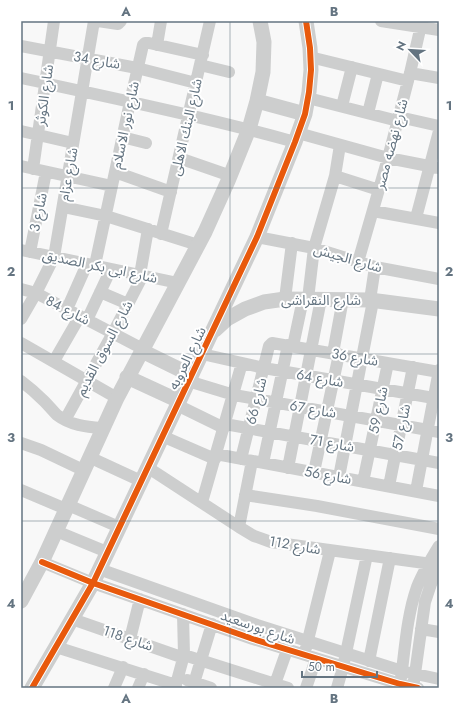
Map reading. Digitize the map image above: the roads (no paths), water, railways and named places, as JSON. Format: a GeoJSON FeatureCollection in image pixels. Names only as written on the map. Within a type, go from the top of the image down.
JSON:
{"type":"FeatureCollection","features":[{"type":"Feature","properties":{"kind":"street","name":"شارع الكوثر"},"geometry":{"type":"LineString","coordinates":[[33,169],[54,21]]}},
{"type":"Feature","properties":{"kind":"street","name":"شارع عزام"},"geometry":{"type":"LineString","coordinates":[[21,319],[54,257],[94,21]]}},
{"type":"Feature","properties":{"kind":"street"},"geometry":{"type":"LineString","coordinates":[[98,21],[120,22]]}},
{"type":"Feature","properties":{"kind":"street"},"geometry":{"type":"LineString","coordinates":[[162,21],[157,44],[229,72]]}},
{"type":"Feature","properties":{"kind":"street","name":"شارع البنك الاهلى"},"geometry":{"type":"LineString","coordinates":[[161,234],[210,21]]}},
{"type":"Feature","properties":{"kind":"street"},"geometry":{"type":"LineString","coordinates":[[21,601],[25,584],[42,562],[102,428],[127,377],[143,350],[198,245],[230,176],[249,129],[263,72],[264,42],[260,21]]}},
{"type":"Feature","properties":{"kind":"street","name":"شارع العروبه"},"geometry":{"type":"LineString","coordinates":[[35,687],[96,576],[147,466],[212,334],[257,236],[305,114],[311,70],[306,21]]}},
{"type":"Feature","properties":{"kind":"street"},"geometry":{"type":"LineString","coordinates":[[382,21],[422,24],[439,30]]}},
{"type":"Feature","properties":{"kind":"street","name":"شارع نهضه مصر"},"geometry":{"type":"LineString","coordinates":[[358,262],[388,158],[422,24]]}},
{"type":"Feature","properties":{"kind":"street","name":"شارع نور الاسلام"},"geometry":{"type":"LineString","coordinates":[[67,309],[91,265],[106,216],[137,68],[144,45],[145,43],[157,44]]}},
{"type":"Feature","properties":{"kind":"street","name":"شارع 34"},"geometry":{"type":"LineString","coordinates":[[21,46],[137,68],[196,83]]}},
{"type":"Feature","properties":{"kind":"street"},"geometry":{"type":"LineString","coordinates":[[310,56],[378,74],[439,78]]}},
{"type":"Feature","properties":{"kind":"street"},"geometry":{"type":"LineString","coordinates":[[342,106],[352,67]]}},
{"type":"Feature","properties":{"kind":"street"},"geometry":{"type":"LineString","coordinates":[[368,113],[378,74]]}},
{"type":"Feature","properties":{"kind":"street"},"geometry":{"type":"LineString","coordinates":[[21,78],[189,114],[249,129],[340,145],[388,158],[434,167]]}},
{"type":"Feature","properties":{"kind":"street"},"geometry":{"type":"LineString","coordinates":[[308,98],[368,113],[439,126]]}},
{"type":"Feature","properties":{"kind":"street"},"geometry":{"type":"LineString","coordinates":[[257,101],[305,114]]}},
{"type":"Feature","properties":{"kind":"street"},"geometry":{"type":"LineString","coordinates":[[21,131],[73,143]]}},
{"type":"Feature","properties":{"kind":"street"},"geometry":{"type":"LineString","coordinates":[[416,218],[434,167],[439,131]]}},
{"type":"Feature","properties":{"kind":"street"},"geometry":{"type":"LineString","coordinates":[[122,137],[146,143]]}},
{"type":"Feature","properties":{"kind":"street"},"geometry":{"type":"LineString","coordinates":[[288,468],[312,349],[311,299],[314,248],[335,176],[340,145]]}},
{"type":"Feature","properties":{"kind":"street"},"geometry":{"type":"LineString","coordinates":[[179,158],[230,176]]}},
{"type":"Feature","properties":{"kind":"street"},"geometry":{"type":"LineString","coordinates":[[21,166],[112,186]]}},
{"type":"Feature","properties":{"kind":"street","name":"شارع 3"},"geometry":{"type":"LineString","coordinates":[[25,251],[46,172]]}},
{"type":"Feature","properties":{"kind":"street"},"geometry":{"type":"LineString","coordinates":[[115,172],[171,192]]}},
{"type":"Feature","properties":{"kind":"street"},"geometry":{"type":"LineString","coordinates":[[335,176],[379,190]]}},
{"type":"Feature","properties":{"kind":"street"},"geometry":{"type":"LineString","coordinates":[[63,207],[106,216],[198,245]]}},
{"type":"Feature","properties":{"kind":"street"},"geometry":{"type":"LineString","coordinates":[[373,211],[439,223]]}},
{"type":"Feature","properties":{"kind":"street","name":"شارع السوق القديم"},"geometry":{"type":"LineString","coordinates":[[65,420],[113,333],[141,275],[148,229]]}},
{"type":"Feature","properties":{"kind":"street","name":"شارع الجيش"},"geometry":{"type":"LineString","coordinates":[[257,236],[314,248],[375,268],[439,279]]}},
{"type":"Feature","properties":{"kind":"street"},"geometry":{"type":"LineString","coordinates":[[285,299],[292,243]]}},
{"type":"Feature","properties":{"kind":"street","name":"شارع ابى بكر الصديق"},"geometry":{"type":"LineString","coordinates":[[25,251],[178,283]]}},
{"type":"Feature","properties":{"kind":"street"},"geometry":{"type":"LineString","coordinates":[[339,477],[362,358],[375,268]]}},
{"type":"Feature","properties":{"kind":"street"},"geometry":{"type":"LineString","coordinates":[[54,361],[84,318],[100,292],[111,269]]}},
{"type":"Feature","properties":{"kind":"street","name":"شارع 84"},"geometry":{"type":"LineString","coordinates":[[21,289],[36,293],[143,350]]}},
{"type":"Feature","properties":{"kind":"street"},"geometry":{"type":"LineString","coordinates":[[100,292],[128,304]]}},
{"type":"Feature","properties":{"kind":"street","name":"شارع النقراشى"},"geometry":{"type":"LineString","coordinates":[[212,334],[227,320],[245,309],[264,302],[285,299],[371,300],[439,309]]}},
{"type":"Feature","properties":{"kind":"street"},"geometry":{"type":"LineString","coordinates":[[239,527],[252,461],[270,432],[282,371],[311,299]]}},
{"type":"Feature","properties":{"kind":"street"},"geometry":{"type":"LineString","coordinates":[[314,472],[334,380],[343,299]]}},
{"type":"Feature","properties":{"kind":"street"},"geometry":{"type":"LineString","coordinates":[[21,343],[117,398]]}},
{"type":"Feature","properties":{"kind":"street","name":"شارع 36"},"geometry":{"type":"LineString","coordinates":[[272,343],[439,371]]}},
{"type":"Feature","properties":{"kind":"street","name":"شارع 66"},"geometry":{"type":"LineString","coordinates":[[252,461],[249,428],[272,343]]}},
{"type":"Feature","properties":{"kind":"street"},"geometry":{"type":"LineString","coordinates":[[143,350],[190,378]]}},
{"type":"Feature","properties":{"kind":"street","name":"شارع 64"},"geometry":{"type":"LineString","coordinates":[[202,354],[306,376],[436,398]]}},
{"type":"Feature","properties":{"kind":"street"},"geometry":{"type":"LineString","coordinates":[[202,502],[242,363]]}},
{"type":"Feature","properties":{"kind":"street","name":"شارع 59"},"geometry":{"type":"LineString","coordinates":[[364,482],[388,363]]}},
{"type":"Feature","properties":{"kind":"street","name":"شارع 57"},"geometry":{"type":"LineString","coordinates":[[390,486],[413,367]]}},
{"type":"Feature","properties":{"kind":"street"},"geometry":{"type":"LineString","coordinates":[[416,491],[422,460],[433,431],[439,371]]}},
{"type":"Feature","properties":{"kind":"street"},"geometry":{"type":"LineString","coordinates":[[127,377],[178,403]]}},
{"type":"Feature","properties":{"kind":"street","name":"شارع 67"},"geometry":{"type":"LineString","coordinates":[[190,378],[234,395],[433,431]]}},
{"type":"Feature","properties":{"kind":"street"},"geometry":{"type":"LineString","coordinates":[[21,380],[57,415],[65,420],[76,425],[89,428],[102,428]]}},
{"type":"Feature","properties":{"kind":"street","name":"شارع 71"},"geometry":{"type":"LineString","coordinates":[[178,403],[225,426],[249,428],[439,463]]}},
{"type":"Feature","properties":{"kind":"street","name":"شارع 56"},"geometry":{"type":"LineString","coordinates":[[162,436],[215,457],[252,461],[439,496]]}},
{"type":"Feature","properties":{"kind":"street"},"geometry":{"type":"LineString","coordinates":[[22,445],[86,463],[141,481]]}},
{"type":"Feature","properties":{"kind":"street","name":"شارع 112"},"geometry":{"type":"LineString","coordinates":[[147,466],[239,527],[254,536],[271,542],[433,564]]}},
{"type":"Feature","properties":{"kind":"street"},"geometry":{"type":"LineString","coordinates":[[21,490],[119,527]]}},
{"type":"Feature","properties":{"kind":"street"},"geometry":{"type":"LineString","coordinates":[[245,495],[317,506],[439,529]]}},
{"type":"Feature","properties":{"kind":"street"},"geometry":{"type":"LineString","coordinates":[[56,531],[107,552]]}},
{"type":"Feature","properties":{"kind":"street"},"geometry":{"type":"LineString","coordinates":[[400,686],[410,613],[417,588],[433,564],[439,540]]}},
{"type":"Feature","properties":{"kind":"street"},"geometry":{"type":"LineString","coordinates":[[306,688],[310,657],[308,641],[330,550]]}},
{"type":"Feature","properties":{"kind":"street"},"geometry":{"type":"LineString","coordinates":[[337,688],[344,667],[367,556]]}},
{"type":"Feature","properties":{"kind":"street"},"geometry":{"type":"LineString","coordinates":[[369,661],[390,558]]}},
{"type":"Feature","properties":{"kind":"street"},"geometry":{"type":"LineString","coordinates":[[42,562],[96,576]]}},
{"type":"Feature","properties":{"kind":"street"},"geometry":{"type":"LineString","coordinates":[[415,688],[414,674],[425,602],[434,591],[439,568]]}},
{"type":"Feature","properties":{"kind":"street","name":"شارع بورسعيد"},"geometry":{"type":"LineString","coordinates":[[96,576],[178,597],[252,624],[402,671],[439,678]]}},
{"type":"Feature","properties":{"kind":"street","name":"شارع بورسعيد"},"geometry":{"type":"LineString","coordinates":[[96,576],[140,599],[248,637],[400,686],[415,688]]}},
{"type":"Feature","properties":{"kind":"street"},"geometry":{"type":"LineString","coordinates":[[177,684],[184,656],[178,612],[178,597]]}},
{"type":"Feature","properties":{"kind":"street"},"geometry":{"type":"LineString","coordinates":[[130,639],[140,599]]}},
{"type":"Feature","properties":{"kind":"street","name":"شارع 118"},"geometry":{"type":"LineString","coordinates":[[72,619],[130,639],[202,660],[281,686]]}},
{"type":"Feature","properties":{"kind":"street"},"geometry":{"type":"LineString","coordinates":[[194,683],[212,624]]}},
{"type":"Feature","properties":{"kind":"street"},"geometry":{"type":"LineString","coordinates":[[248,637],[252,624]]}},
{"type":"Feature","properties":{"kind":"street"},"geometry":{"type":"LineString","coordinates":[[421,629],[439,632]]}},
{"type":"Feature","properties":{"kind":"street"},"geometry":{"type":"LineString","coordinates":[[56,647],[144,674],[156,684],[194,683],[212,688]]}},
{"type":"Feature","properties":{"kind":"street"},"geometry":{"type":"LineString","coordinates":[[281,686],[287,650]]}},
{"type":"Feature","properties":{"kind":"street"},"geometry":{"type":"LineString","coordinates":[[114,688],[124,667]]}},
{"type":"Feature","properties":{"kind":"street"},"geometry":{"type":"LineString","coordinates":[[138,688],[144,674]]}}]}
